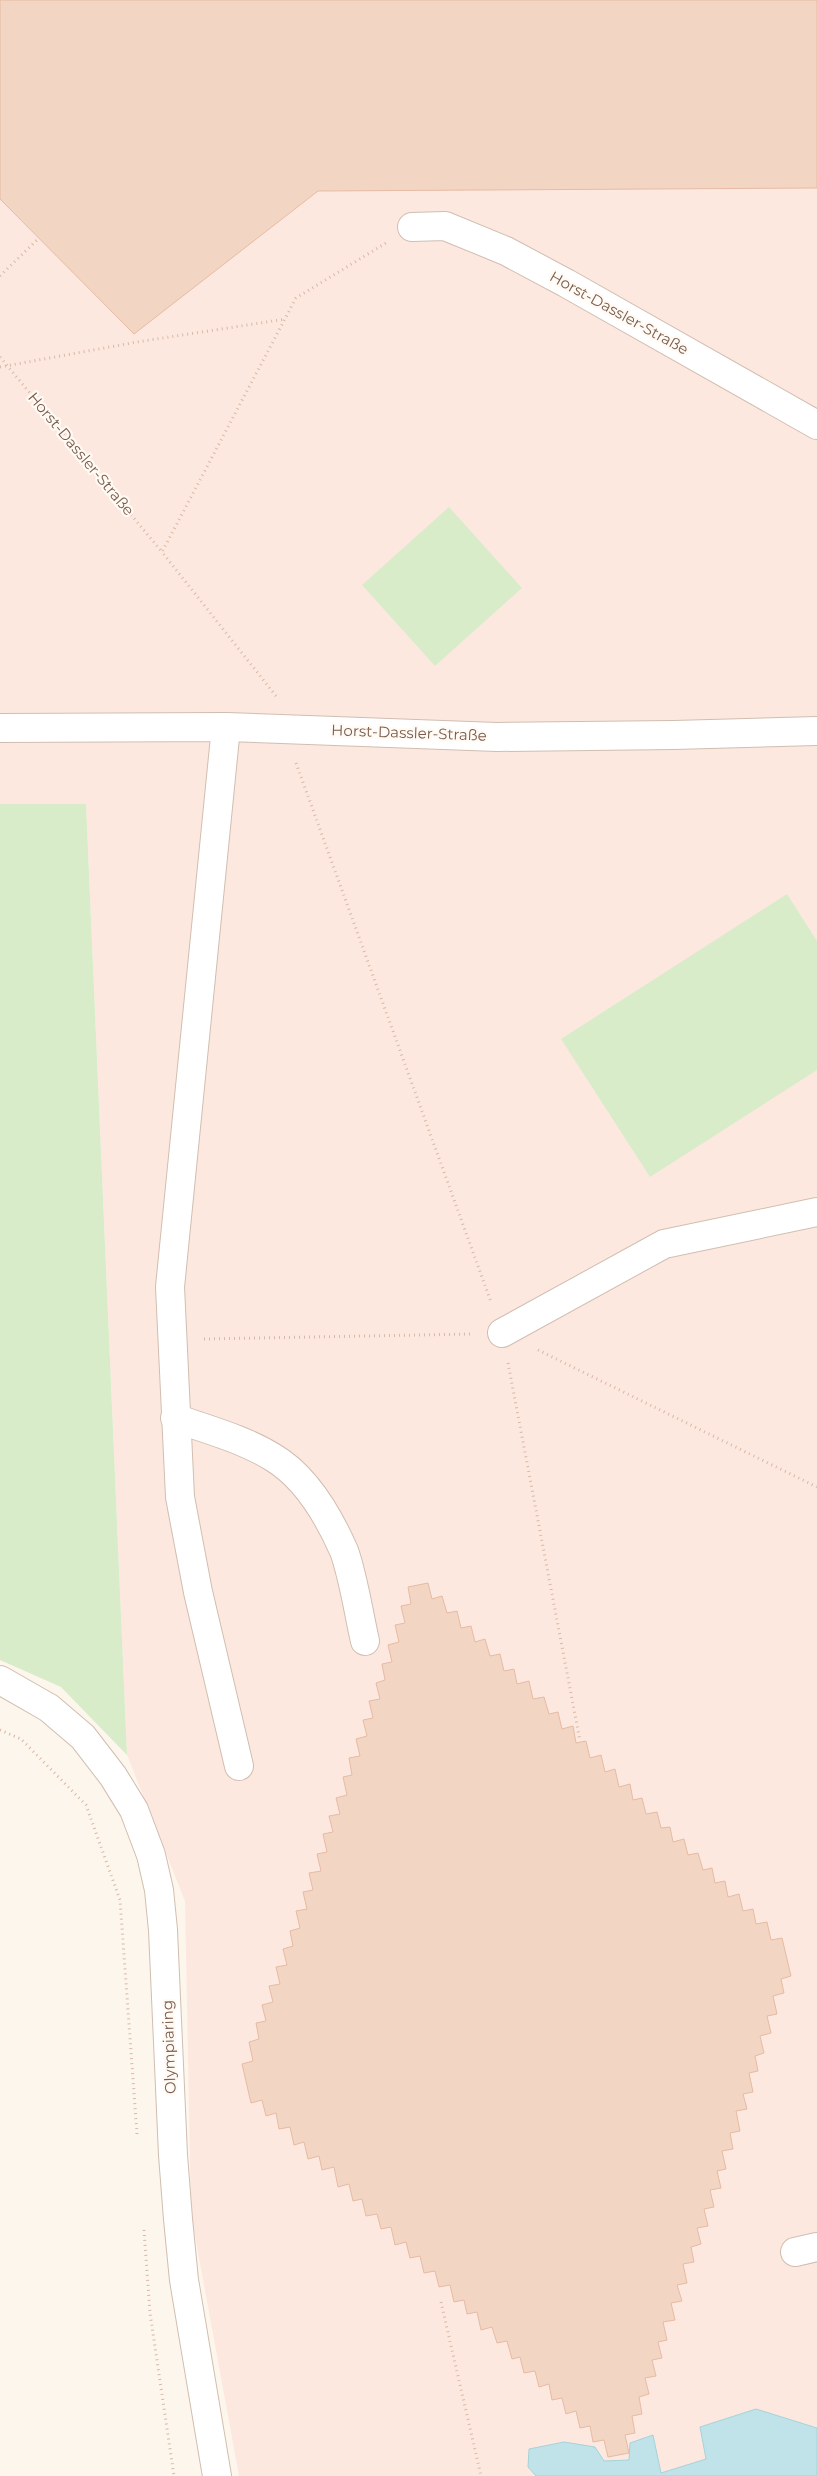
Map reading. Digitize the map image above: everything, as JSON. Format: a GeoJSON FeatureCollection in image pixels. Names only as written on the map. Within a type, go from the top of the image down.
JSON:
{"type":"FeatureCollection","features":[{"type":"Feature","properties":{"kind":"street","name":"Horst-Dassler-Straße"},"geometry":{"type":"LineString","coordinates":[[412,227],[445,226],[506,251],[817,425]]}},
{"type":"Feature","properties":{"kind":"street","name":"Horst-Dassler-Straße"},"geometry":{"type":"LineString","coordinates":[[0,728],[226,727],[497,736],[674,735],[817,731]]}},
{"type":"Feature","properties":{"kind":"street"},"geometry":{"type":"LineString","coordinates":[[226,727],[170,1287],[171,1340],[180,1497],[188,1550],[239,1766]]}},
{"type":"Feature","properties":{"kind":"street"},"geometry":{"type":"LineString","coordinates":[[502,1333],[664,1244],[817,1212]]}},
{"type":"Feature","properties":{"kind":"street"},"geometry":{"type":"LineString","coordinates":[[175,1418],[248,1444],[275,1458],[300,1479],[318,1504],[344,1552],[365,1640]]}},
{"type":"Feature","properties":{"kind":"street","name":"Olympiaring"},"geometry":{"type":"LineString","coordinates":[[0,1680],[49,1708],[83,1737],[113,1776],[134,1810],[151,1855],[159,1890],[163,1930],[172,2155],[184,2280],[217,2476]]}},
{"type":"Feature","properties":{"kind":"path"},"geometry":{"type":"LineString","coordinates":[[162,552],[296,298],[412,227]]}},
{"type":"Feature","properties":{"kind":"path"},"geometry":{"type":"LineString","coordinates":[[0,276],[39,238]]}},
{"type":"Feature","properties":{"kind":"path"},"geometry":{"type":"LineString","coordinates":[[0,367],[136,342],[286,319]]}},
{"type":"Feature","properties":{"kind":"path","name":"Horst-Dassler-Straße"},"geometry":{"type":"LineString","coordinates":[[0,357],[162,552],[293,729],[502,1333],[580,1741]]}},
{"type":"Feature","properties":{"kind":"path"},"geometry":{"type":"LineString","coordinates":[[171,1340],[502,1333],[817,1487]]}},
{"type":"Feature","properties":{"kind":"path"},"geometry":{"type":"LineString","coordinates":[[0,1730],[22,1739],[86,1805],[120,1900],[137,2136]]}},
{"type":"Feature","properties":{"kind":"path"},"geometry":{"type":"LineString","coordinates":[[144,2225],[150,2314],[174,2476]]}},
{"type":"Feature","properties":{"kind":"path"},"geometry":{"type":"LineString","coordinates":[[441,2302],[481,2476]]}},
{"type":"Feature","properties":{"kind":"shaded area"},"geometry":{"type":"Polygon","coordinates":[[[0,0],[817,0],[817,2476],[239,2476],[191,2214],[185,1901],[127,1755],[86,804],[0,804],[0,0]]]}},
{"type":"Feature","properties":{"kind":"green space"},"geometry":{"type":"Polygon","coordinates":[[[449,507],[522,588],[435,666],[362,585],[449,507]]]}},
{"type":"Feature","properties":{"kind":"green space"},"geometry":{"type":"Polygon","coordinates":[[[0,804],[86,804],[127,1755],[61,1687],[0,1660],[0,804]]]}},
{"type":"Feature","properties":{"kind":"green space"},"geometry":{"type":"Polygon","coordinates":[[[787,894],[817,941],[817,1070],[650,1177],[561,1039],[787,894]]]}},
{"type":"Feature","properties":{"kind":"water"},"geometry":{"type":"Polygon","coordinates":[[[756,2409],[817,2428],[817,2476],[536,2476],[528,2467],[529,2449],[564,2442],[595,2447],[604,2461],[629,2460],[630,2443],[653,2435],[661,2473],[706,2459],[700,2427],[756,2409]]]}},
{"type":"Feature","properties":{"kind":"building"},"geometry":{"type":"Polygon","coordinates":[[[0,0],[817,0],[817,188],[318,191],[134,334],[0,199],[0,0]]]}},
{"type":"Feature","properties":{"kind":"building"},"geometry":{"type":"Polygon","coordinates":[[[428,1583],[432,1599],[442,1596],[447,1613],[457,1611],[461,1628],[471,1626],[475,1642],[485,1639],[490,1656],[500,1654],[504,1671],[514,1669],[517,1684],[529,1681],[533,1699],[544,1697],[549,1714],[558,1712],[562,1729],[573,1726],[576,1743],[586,1741],[590,1758],[601,1755],[605,1772],[615,1769],[619,1787],[630,1784],[633,1800],[642,1798],[646,1814],[657,1812],[661,1828],[670,1827],[673,1842],[684,1839],[688,1855],[698,1853],[703,1870],[712,1868],[715,1883],[725,1881],[728,1897],[739,1894],[743,1911],[753,1909],[756,1924],[767,1922],[771,1940],[782,1938],[791,1976],[781,1979],[784,1993],[773,1996],[777,2014],[767,2016],[771,2033],[760,2036],[764,2053],[755,2056],[758,2071],[749,2073],[753,2092],[743,2094],[747,2109],[736,2111],[740,2131],[730,2133],[733,2149],[722,2151],[726,2169],[717,2171],[721,2188],[710,2190],[714,2207],[704,2209],[708,2226],[697,2228],[701,2244],[691,2247],[694,2262],[683,2264],[687,2283],[677,2285],[682,2301],[671,2303],[675,2320],[663,2322],[667,2340],[658,2342],[662,2358],[652,2360],[656,2376],[645,2378],[649,2394],[639,2397],[642,2414],[632,2416],[635,2433],[625,2435],[629,2453],[608,2457],[604,2440],[593,2442],[590,2426],[580,2428],[576,2411],[566,2414],[562,2398],[552,2400],[549,2384],[539,2387],[535,2371],[524,2373],[520,2357],[512,2359],[507,2341],[497,2343],[492,2327],[481,2330],[477,2312],[467,2314],[464,2300],[454,2302],[450,2285],[439,2287],[435,2271],[424,2273],[420,2256],[410,2258],[406,2242],[395,2245],[391,2227],[381,2229],[377,2214],[366,2216],[362,2199],[353,2201],[349,2184],[338,2187],[334,2167],[322,2170],[319,2156],[308,2159],[304,2142],[294,2145],[290,2127],[279,2129],[276,2113],[266,2116],[262,2100],[251,2103],[242,2064],[253,2061],[249,2042],[259,2039],[256,2023],[266,2021],[262,2005],[273,2002],[269,1986],[280,1984],[276,1967],[287,1965],[283,1949],[293,1946],[290,1931],[300,1928],[296,1911],[307,1909],[303,1892],[313,1890],[309,1873],[321,1871],[317,1854],[327,1852],[323,1834],[333,1832],[329,1816],[340,1814],[336,1798],[347,1795],[343,1777],[352,1775],[349,1758],[360,1756],[356,1739],[367,1736],[363,1720],[373,1718],[369,1701],[380,1699],[376,1683],[385,1680],[382,1664],[392,1662],[388,1645],[399,1642],[395,1625],[405,1623],[401,1606],[411,1604],[408,1587],[428,1583]]]}}]}
